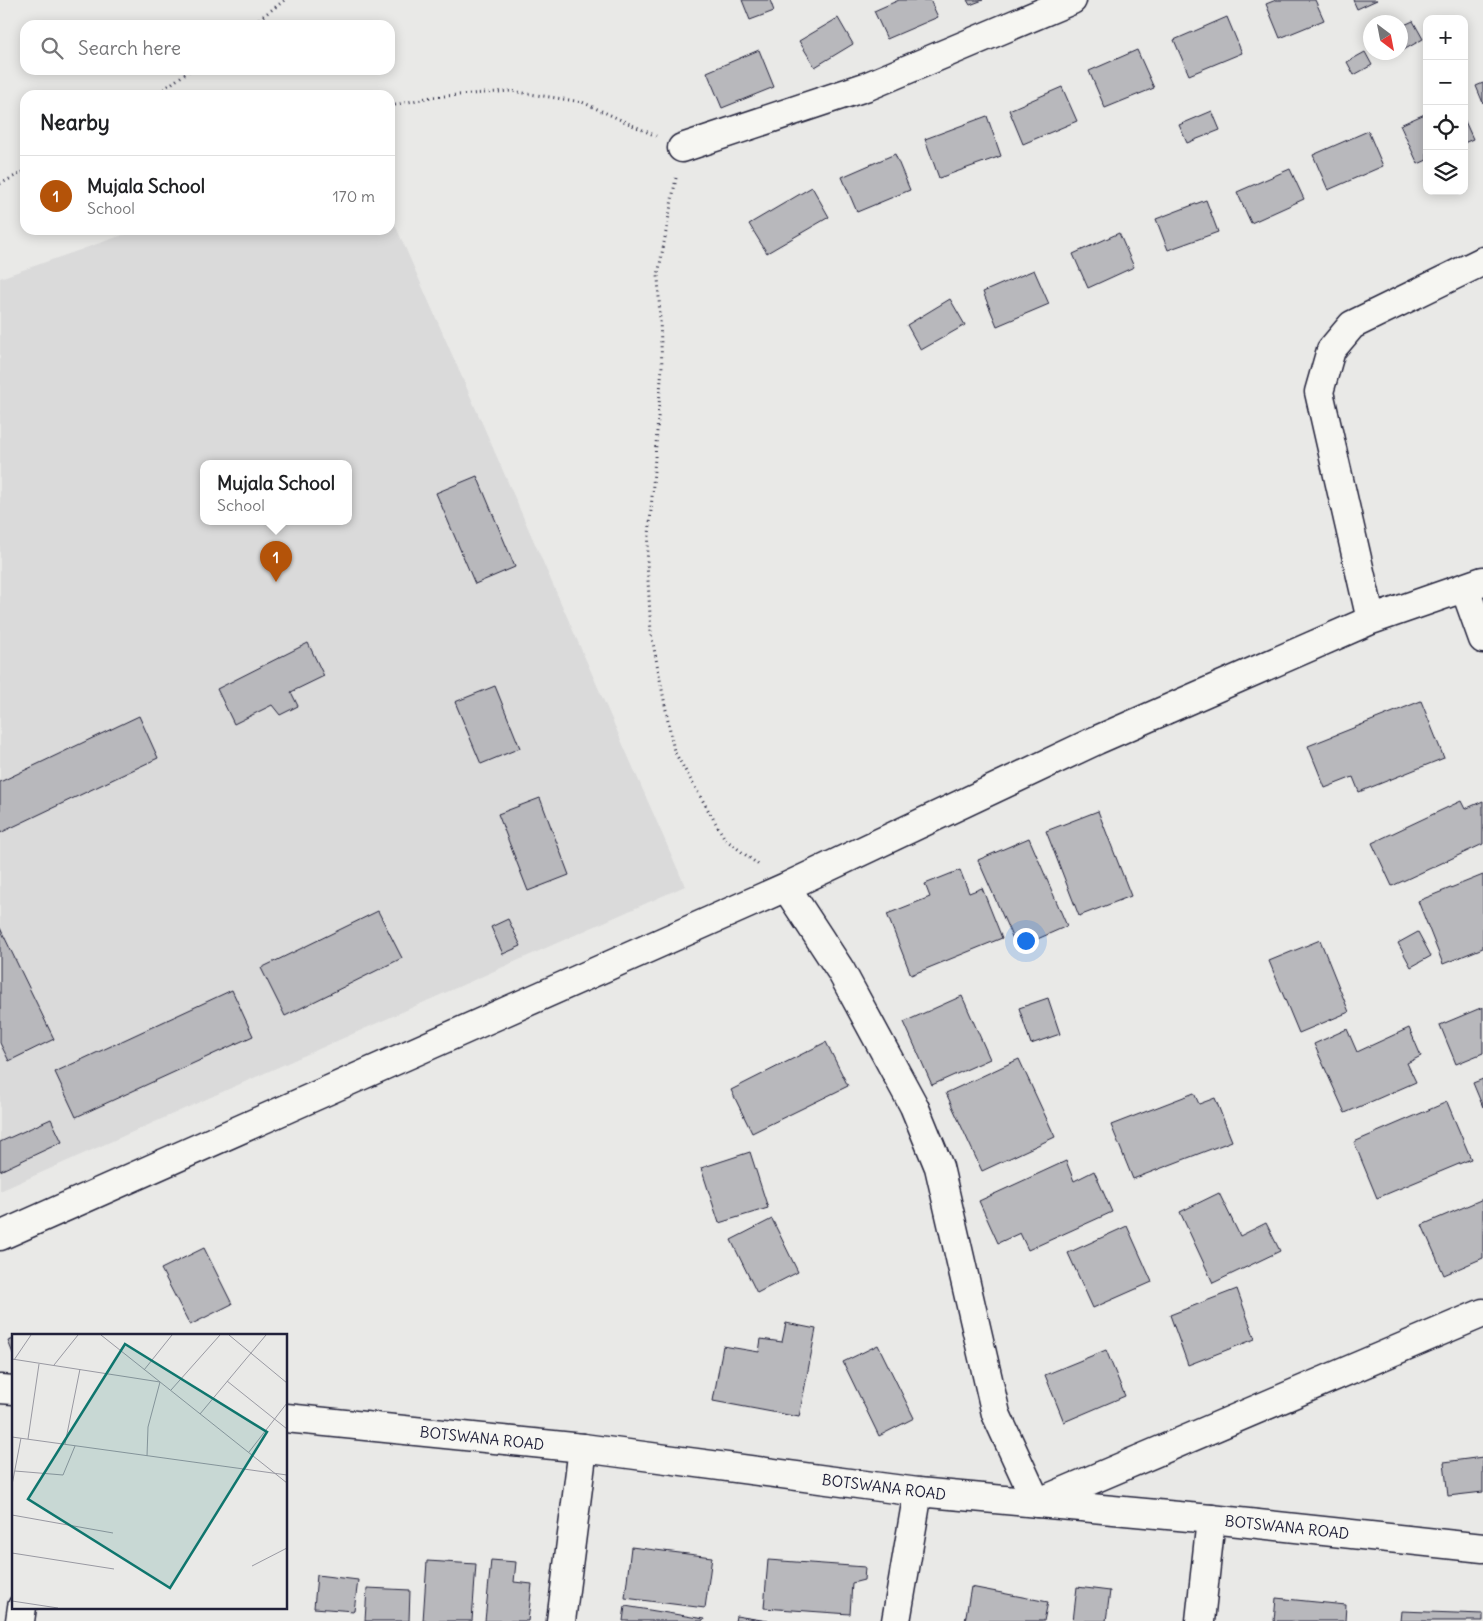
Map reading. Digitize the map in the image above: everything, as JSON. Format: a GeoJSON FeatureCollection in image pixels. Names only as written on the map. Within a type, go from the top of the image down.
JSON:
{"type":"FeatureCollection","features":[{"type":"Feature","properties":{"kind":"street"},"geometry":{"type":"LineString","coordinates":[[682,148],[868,86],[1072,0]]}},
{"type":"Feature","properties":{"kind":"street"},"geometry":{"type":"LineString","coordinates":[[1371,620],[1319,392],[1331,350],[1352,325],[1483,261]]}},
{"type":"Feature","properties":{"kind":"street"},"geometry":{"type":"LineString","coordinates":[[0,1236],[786,887],[1098,740],[1371,620],[1474,585],[1483,638]]}},
{"type":"Feature","properties":{"kind":"street"},"geometry":{"type":"LineString","coordinates":[[786,887],[841,972],[914,1106],[939,1167],[996,1414],[1037,1503],[1483,1313]]}},
{"type":"Feature","properties":{"kind":"street","name":"BOTSWANA ROAD"},"geometry":{"type":"LineString","coordinates":[[288,1418],[583,1448],[918,1492],[1212,1519],[1483,1548]]}},
{"type":"Feature","properties":{"kind":"street"},"geometry":{"type":"LineString","coordinates":[[561,1621],[583,1448]]}},
{"type":"Feature","properties":{"kind":"street"},"geometry":{"type":"LineString","coordinates":[[896,1621],[918,1492]]}},
{"type":"Feature","properties":{"kind":"street"},"geometry":{"type":"LineString","coordinates":[[1200,1621],[1212,1519]]}},
{"type":"Feature","properties":{"kind":"street"},"geometry":{"type":"LineString","coordinates":[[20,1621],[22,1608]]}},
{"type":"Feature","properties":{"kind":"path"},"geometry":{"type":"LineString","coordinates":[[259,20],[286,0]]}},
{"type":"Feature","properties":{"kind":"path"},"geometry":{"type":"LineString","coordinates":[[163,90],[183,75]]}},
{"type":"Feature","properties":{"kind":"path"},"geometry":{"type":"LineString","coordinates":[[395,105],[431,97],[511,91],[582,102],[682,148],[658,275],[662,366],[647,562],[651,633],[674,751],[725,839],[786,887]]}},
{"type":"Feature","properties":{"kind":"path"},"geometry":{"type":"LineString","coordinates":[[0,184],[20,174]]}},
{"type":"Feature","properties":{"kind":"shaded area"},"geometry":{"type":"Polygon","coordinates":[[[395,224],[685,886],[0,1191],[0,278],[123,235],[395,235],[395,224]]]}},
{"type":"Feature","properties":{"kind":"building"},"geometry":{"type":"Polygon","coordinates":[[[742,0],[770,0],[774,11],[750,20],[742,0]]]}},
{"type":"Feature","properties":{"kind":"building"},"geometry":{"type":"Polygon","coordinates":[[[899,0],[930,0],[938,17],[887,39],[874,11],[899,0]]]}},
{"type":"Feature","properties":{"kind":"building"},"geometry":{"type":"Polygon","coordinates":[[[967,0],[983,0],[970,5],[967,0]]]}},
{"type":"Feature","properties":{"kind":"building"},"geometry":{"type":"Polygon","coordinates":[[[1276,0],[1315,0],[1324,20],[1280,38],[1266,4],[1276,0]]]}},
{"type":"Feature","properties":{"kind":"building"},"geometry":{"type":"Polygon","coordinates":[[[1353,0],[1377,0],[1357,9],[1353,0]]]}},
{"type":"Feature","properties":{"kind":"building"},"geometry":{"type":"Polygon","coordinates":[[[1227,17],[1242,53],[1189,75],[1174,40],[1227,17]]]}},
{"type":"Feature","properties":{"kind":"building"},"geometry":{"type":"Polygon","coordinates":[[[838,18],[853,44],[815,67],[799,41],[838,18]]]}},
{"type":"Feature","properties":{"kind":"building"},"geometry":{"type":"Polygon","coordinates":[[[1413,21],[1423,39],[1408,47],[1408,23],[1413,21]]]}},
{"type":"Feature","properties":{"kind":"building"},"geometry":{"type":"Polygon","coordinates":[[[759,50],[774,87],[722,108],[707,72],[759,50]]]}},
{"type":"Feature","properties":{"kind":"building"},"geometry":{"type":"Polygon","coordinates":[[[1137,50],[1154,88],[1105,108],[1089,71],[1137,50]]]}},
{"type":"Feature","properties":{"kind":"building"},"geometry":{"type":"Polygon","coordinates":[[[1363,53],[1363,60],[1369,60],[1372,65],[1354,75],[1347,62],[1363,53]]]}},
{"type":"Feature","properties":{"kind":"building"},"geometry":{"type":"Polygon","coordinates":[[[1483,83],[1483,103],[1476,86],[1483,83]]]}},
{"type":"Feature","properties":{"kind":"building"},"geometry":{"type":"Polygon","coordinates":[[[1062,87],[1077,121],[1023,144],[1009,110],[1062,87]]]}},
{"type":"Feature","properties":{"kind":"building"},"geometry":{"type":"Polygon","coordinates":[[[1212,111],[1220,130],[1187,143],[1179,125],[1212,111]]]}},
{"type":"Feature","properties":{"kind":"building"},"geometry":{"type":"Polygon","coordinates":[[[1423,115],[1423,162],[1418,164],[1400,125],[1423,115]]]}},
{"type":"Feature","properties":{"kind":"building"},"geometry":{"type":"Polygon","coordinates":[[[987,116],[1001,156],[939,178],[925,139],[987,116]]]}},
{"type":"Feature","properties":{"kind":"building"},"geometry":{"type":"Polygon","coordinates":[[[1468,128],[1473,139],[1468,141],[1468,128]]]}},
{"type":"Feature","properties":{"kind":"building"},"geometry":{"type":"Polygon","coordinates":[[[1368,131],[1383,166],[1328,190],[1313,155],[1368,131]]]}},
{"type":"Feature","properties":{"kind":"building"},"geometry":{"type":"Polygon","coordinates":[[[895,154],[910,190],[857,212],[842,177],[895,154]]]}},
{"type":"Feature","properties":{"kind":"building"},"geometry":{"type":"Polygon","coordinates":[[[1290,169],[1304,199],[1251,223],[1237,192],[1290,169]]]}},
{"type":"Feature","properties":{"kind":"building"},"geometry":{"type":"Polygon","coordinates":[[[812,187],[829,217],[767,253],[749,224],[812,187]]]}},
{"type":"Feature","properties":{"kind":"building"},"geometry":{"type":"Polygon","coordinates":[[[1206,200],[1218,232],[1168,250],[1156,219],[1206,200]]]}},
{"type":"Feature","properties":{"kind":"building"},"geometry":{"type":"Polygon","coordinates":[[[1119,233],[1134,267],[1088,288],[1073,254],[1119,233]]]}},
{"type":"Feature","properties":{"kind":"building"},"geometry":{"type":"Polygon","coordinates":[[[1034,270],[1049,304],[997,326],[983,292],[1034,270]]]}},
{"type":"Feature","properties":{"kind":"building"},"geometry":{"type":"Polygon","coordinates":[[[950,299],[965,325],[921,350],[907,325],[950,299]]]}},
{"type":"Feature","properties":{"kind":"building"},"geometry":{"type":"Polygon","coordinates":[[[477,476],[515,567],[475,584],[436,493],[477,476]]]}},
{"type":"Feature","properties":{"kind":"building"},"geometry":{"type":"Polygon","coordinates":[[[308,643],[324,676],[291,692],[298,706],[280,715],[272,705],[234,724],[217,689],[308,643]]]}},
{"type":"Feature","properties":{"kind":"building"},"geometry":{"type":"Polygon","coordinates":[[[495,686],[520,748],[481,764],[455,702],[495,686]]]}},
{"type":"Feature","properties":{"kind":"building"},"geometry":{"type":"Polygon","coordinates":[[[1421,701],[1444,758],[1359,792],[1353,777],[1325,788],[1308,746],[1421,701]]]}},
{"type":"Feature","properties":{"kind":"building"},"geometry":{"type":"Polygon","coordinates":[[[139,716],[158,758],[0,833],[0,782],[139,716]]]}},
{"type":"Feature","properties":{"kind":"building"},"geometry":{"type":"Polygon","coordinates":[[[540,798],[569,875],[528,891],[498,814],[540,798]]]}},
{"type":"Feature","properties":{"kind":"building"},"geometry":{"type":"Polygon","coordinates":[[[1461,801],[1465,809],[1483,801],[1483,844],[1392,886],[1372,843],[1461,801]]]}},
{"type":"Feature","properties":{"kind":"building"},"geometry":{"type":"Polygon","coordinates":[[[1098,811],[1131,896],[1079,916],[1046,831],[1098,811]]]}},
{"type":"Feature","properties":{"kind":"building"},"geometry":{"type":"Polygon","coordinates":[[[1029,838],[1067,926],[1017,948],[978,860],[1029,838]]]}},
{"type":"Feature","properties":{"kind":"building"},"geometry":{"type":"Polygon","coordinates":[[[960,870],[969,893],[982,888],[1002,938],[911,975],[887,914],[930,897],[925,884],[960,870]]]}},
{"type":"Feature","properties":{"kind":"building"},"geometry":{"type":"Polygon","coordinates":[[[1483,875],[1483,948],[1443,964],[1418,901],[1483,875]]]}},
{"type":"Feature","properties":{"kind":"building"},"geometry":{"type":"Polygon","coordinates":[[[378,911],[402,958],[285,1016],[261,968],[378,911]]]}},
{"type":"Feature","properties":{"kind":"building"},"geometry":{"type":"Polygon","coordinates":[[[508,919],[521,946],[503,954],[491,927],[508,919]]]}},
{"type":"Feature","properties":{"kind":"building"},"geometry":{"type":"Polygon","coordinates":[[[0,928],[54,1039],[9,1061],[0,1043],[0,928]]]}},
{"type":"Feature","properties":{"kind":"building"},"geometry":{"type":"Polygon","coordinates":[[[1418,932],[1431,956],[1411,967],[1398,943],[1418,932]]]}},
{"type":"Feature","properties":{"kind":"building"},"geometry":{"type":"Polygon","coordinates":[[[1320,940],[1349,1012],[1299,1033],[1269,961],[1320,940]]]}},
{"type":"Feature","properties":{"kind":"building"},"geometry":{"type":"Polygon","coordinates":[[[232,990],[253,1036],[76,1117],[55,1072],[232,990]]]}},
{"type":"Feature","properties":{"kind":"building"},"geometry":{"type":"Polygon","coordinates":[[[962,996],[990,1059],[932,1085],[904,1022],[962,996]]]}},
{"type":"Feature","properties":{"kind":"building"},"geometry":{"type":"Polygon","coordinates":[[[1048,998],[1060,1034],[1031,1044],[1019,1008],[1048,998]]]}},
{"type":"Feature","properties":{"kind":"building"},"geometry":{"type":"Polygon","coordinates":[[[1483,1007],[1483,1053],[1456,1064],[1440,1025],[1483,1007]]]}},
{"type":"Feature","properties":{"kind":"building"},"geometry":{"type":"Polygon","coordinates":[[[1409,1028],[1421,1056],[1407,1063],[1416,1082],[1345,1113],[1314,1044],[1347,1029],[1357,1052],[1409,1028]]]}},
{"type":"Feature","properties":{"kind":"building"},"geometry":{"type":"Polygon","coordinates":[[[826,1042],[848,1086],[752,1133],[731,1090],[826,1042]]]}},
{"type":"Feature","properties":{"kind":"building"},"geometry":{"type":"Polygon","coordinates":[[[1019,1059],[1055,1137],[982,1171],[946,1093],[1019,1059]]]}},
{"type":"Feature","properties":{"kind":"building"},"geometry":{"type":"Polygon","coordinates":[[[1483,1079],[1483,1107],[1473,1083],[1483,1079]]]}},
{"type":"Feature","properties":{"kind":"building"},"geometry":{"type":"Polygon","coordinates":[[[1194,1093],[1199,1104],[1215,1098],[1232,1141],[1133,1179],[1111,1125],[1194,1093]]]}},
{"type":"Feature","properties":{"kind":"building"},"geometry":{"type":"Polygon","coordinates":[[[1447,1102],[1471,1159],[1377,1198],[1354,1142],[1447,1102]]]}},
{"type":"Feature","properties":{"kind":"building"},"geometry":{"type":"Polygon","coordinates":[[[51,1119],[62,1142],[0,1171],[0,1142],[51,1119]]]}},
{"type":"Feature","properties":{"kind":"building"},"geometry":{"type":"Polygon","coordinates":[[[750,1152],[768,1208],[719,1223],[701,1168],[750,1152]]]}},
{"type":"Feature","properties":{"kind":"building"},"geometry":{"type":"Polygon","coordinates":[[[1066,1161],[1074,1181],[1094,1171],[1112,1212],[1028,1250],[1020,1233],[998,1243],[979,1201],[1066,1161]]]}},
{"type":"Feature","properties":{"kind":"building"},"geometry":{"type":"Polygon","coordinates":[[[1219,1193],[1240,1236],[1266,1223],[1280,1251],[1213,1283],[1180,1212],[1219,1193]]]}},
{"type":"Feature","properties":{"kind":"building"},"geometry":{"type":"Polygon","coordinates":[[[1483,1199],[1483,1258],[1444,1275],[1422,1225],[1483,1199]]]}},
{"type":"Feature","properties":{"kind":"building"},"geometry":{"type":"Polygon","coordinates":[[[772,1219],[798,1272],[757,1293],[731,1240],[772,1219]]]}},
{"type":"Feature","properties":{"kind":"building"},"geometry":{"type":"Polygon","coordinates":[[[1127,1226],[1152,1282],[1093,1308],[1068,1253],[1127,1226]]]}},
{"type":"Feature","properties":{"kind":"building"},"geometry":{"type":"Polygon","coordinates":[[[204,1248],[232,1304],[190,1325],[161,1269],[204,1248]]]}},
{"type":"Feature","properties":{"kind":"building"},"geometry":{"type":"Polygon","coordinates":[[[1237,1289],[1255,1339],[1188,1365],[1170,1315],[1237,1289]]]}},
{"type":"Feature","properties":{"kind":"building"},"geometry":{"type":"Polygon","coordinates":[[[786,1323],[816,1329],[799,1417],[713,1401],[723,1346],[759,1352],[761,1339],[782,1342],[786,1323]]]}},
{"type":"Feature","properties":{"kind":"building"},"geometry":{"type":"Polygon","coordinates":[[[12,1340],[12,1351],[8,1341],[12,1340]]]}},
{"type":"Feature","properties":{"kind":"building"},"geometry":{"type":"Polygon","coordinates":[[[878,1345],[914,1418],[879,1436],[843,1362],[878,1345]]]}},
{"type":"Feature","properties":{"kind":"building"},"geometry":{"type":"Polygon","coordinates":[[[1106,1350],[1125,1396],[1064,1422],[1045,1375],[1106,1350]]]}},
{"type":"Feature","properties":{"kind":"building"},"geometry":{"type":"Polygon","coordinates":[[[1483,1457],[1483,1492],[1448,1496],[1444,1462],[1483,1457]]]}},
{"type":"Feature","properties":{"kind":"building"},"geometry":{"type":"Polygon","coordinates":[[[631,1547],[712,1557],[705,1608],[625,1598],[631,1547]]]}},
{"type":"Feature","properties":{"kind":"building"},"geometry":{"type":"Polygon","coordinates":[[[491,1560],[516,1562],[514,1582],[532,1584],[528,1621],[485,1621],[491,1560]]]}},
{"type":"Feature","properties":{"kind":"building"},"geometry":{"type":"Polygon","coordinates":[[[768,1560],[865,1567],[864,1580],[852,1583],[850,1614],[764,1608],[768,1560]]]}},
{"type":"Feature","properties":{"kind":"building"},"geometry":{"type":"Polygon","coordinates":[[[427,1561],[476,1564],[472,1621],[423,1621],[427,1561]]]}},
{"type":"Feature","properties":{"kind":"building"},"geometry":{"type":"Polygon","coordinates":[[[317,1575],[358,1580],[354,1611],[314,1608],[317,1575]]]}},
{"type":"Feature","properties":{"kind":"building"},"geometry":{"type":"Polygon","coordinates":[[[971,1587],[1048,1602],[1044,1621],[965,1621],[971,1587]]]}},
{"type":"Feature","properties":{"kind":"building"},"geometry":{"type":"Polygon","coordinates":[[[1077,1587],[1110,1591],[1106,1621],[1073,1621],[1077,1587]]]}},
{"type":"Feature","properties":{"kind":"building"},"geometry":{"type":"Polygon","coordinates":[[[367,1588],[410,1590],[409,1621],[365,1621],[367,1588]]]}},
{"type":"Feature","properties":{"kind":"building"},"geometry":{"type":"Polygon","coordinates":[[[1276,1598],[1346,1605],[1345,1621],[1274,1621],[1276,1598]]]}},
{"type":"Feature","properties":{"kind":"building"},"geometry":{"type":"Polygon","coordinates":[[[625,1606],[704,1619],[703,1621],[623,1621],[625,1606]]]}},
{"type":"Feature","properties":{"kind":"building"},"geometry":{"type":"Polygon","coordinates":[[[1401,1611],[1483,1614],[1483,1621],[1400,1621],[1401,1611]]]}},
{"type":"Feature","properties":{"kind":"building"},"geometry":{"type":"Polygon","coordinates":[[[736,1616],[768,1621],[735,1621],[736,1616]]]}},
{"type":"Feature","properties":{"kind":"place","name":"Mujala School"},"geometry":{"type":"Point","coordinates":[276,582]}}]}
